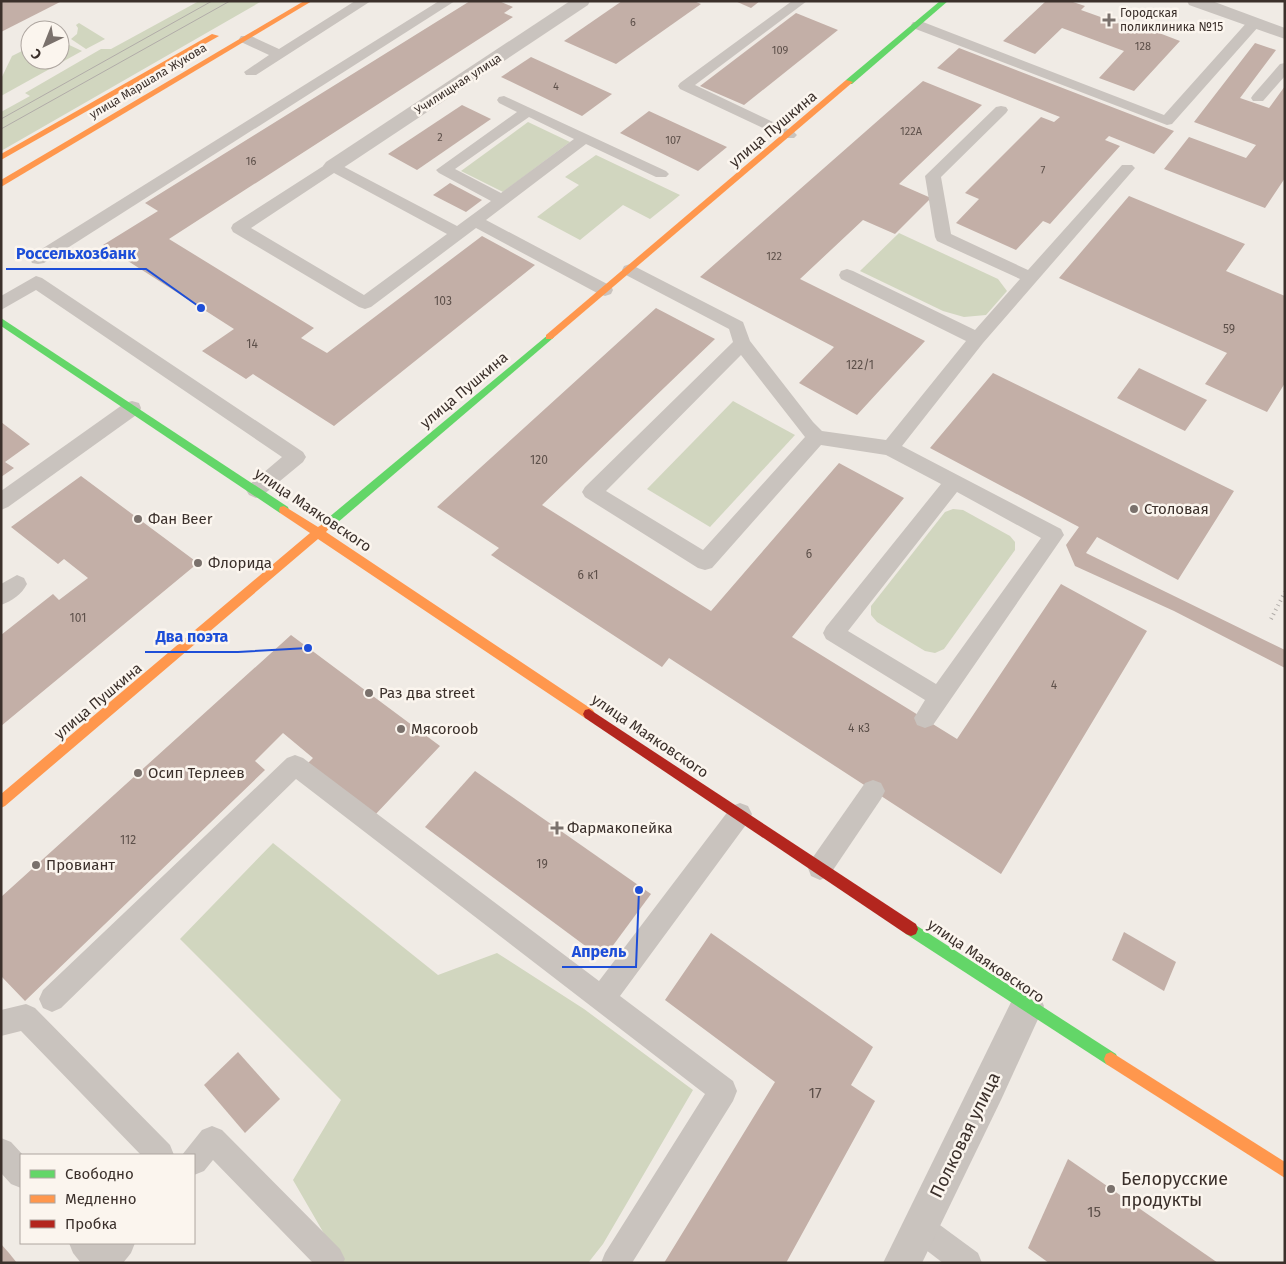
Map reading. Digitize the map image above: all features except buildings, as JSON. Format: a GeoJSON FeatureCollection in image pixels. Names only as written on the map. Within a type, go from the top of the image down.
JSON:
{"type":"FeatureCollection","features":[{"type":"Feature","properties":{"kind":"main road","name":"улица Маршала Жукова"},"geometry":{"type":"LineString","coordinates":[[1,184],[309,1]]}},
{"type":"Feature","properties":{"kind":"main road","name":"улица Пушкина"},"geometry":{"type":"LineString","coordinates":[[1,802],[946,1]]}},
{"type":"Feature","properties":{"kind":"main road","name":"улица Маршала Жукова"},"geometry":{"type":"LineString","coordinates":[[1,158],[224,31]]}},
{"type":"Feature","properties":{"kind":"main road","name":"улица Маяковского"},"geometry":{"type":"LineString","coordinates":[[1,321],[320,532],[1027,1006],[1285,1171]]}},
{"type":"Feature","properties":{"kind":"street"},"geometry":{"type":"LineString","coordinates":[[553,1],[576,5]]}},
{"type":"Feature","properties":{"kind":"street"},"geometry":{"type":"LineString","coordinates":[[1195,1],[1285,34]]}},
{"type":"Feature","properties":{"kind":"street","name":"Училищная улица"},"geometry":{"type":"LineString","coordinates":[[333,166],[576,5]]}},
{"type":"Feature","properties":{"kind":"street","name":"Полковая улица"},"geometry":{"type":"LineString","coordinates":[[902,1263],[1027,1006]]}},
{"type":"Feature","properties":{"kind":"lane"},"geometry":{"type":"LineString","coordinates":[[251,72],[365,1]]}},
{"type":"Feature","properties":{"kind":"lane"},"geometry":{"type":"LineString","coordinates":[[38,259],[449,1]]}},
{"type":"Feature","properties":{"kind":"lane"},"geometry":{"type":"LineString","coordinates":[[789,135],[685,86],[801,1]]}},
{"type":"Feature","properties":{"kind":"lane"},"geometry":{"type":"LineString","coordinates":[[918,25],[1167,121],[1254,23]]}},
{"type":"Feature","properties":{"kind":"lane"},"geometry":{"type":"LineString","coordinates":[[246,39],[279,54]]}},
{"type":"Feature","properties":{"kind":"lane"},"geometry":{"type":"LineString","coordinates":[[1258,98],[1285,67]]}},
{"type":"Feature","properties":{"kind":"lane"},"geometry":{"type":"LineString","coordinates":[[504,100],[661,174]]}},
{"type":"Feature","properties":{"kind":"lane"},"geometry":{"type":"LineString","coordinates":[[1001,110],[933,176],[943,238],[1031,278]]}},
{"type":"Feature","properties":{"kind":"lane"},"geometry":{"type":"LineString","coordinates":[[502,200],[444,170],[528,111]]}},
{"type":"Feature","properties":{"kind":"lane"},"geometry":{"type":"LineString","coordinates":[[458,233],[333,166],[239,228],[365,303],[586,138]]}},
{"type":"Feature","properties":{"kind":"lane"},"geometry":{"type":"LineString","coordinates":[[890,448],[977,339],[1127,168]]}},
{"type":"Feature","properties":{"kind":"lane"},"geometry":{"type":"LineString","coordinates":[[475,221],[605,290]]}},
{"type":"Feature","properties":{"kind":"lane"},"geometry":{"type":"LineString","coordinates":[[630,270],[737,326],[742,343],[806,427],[817,438],[890,448],[1054,535],[924,718]]}},
{"type":"Feature","properties":{"kind":"lane"},"geometry":{"type":"LineString","coordinates":[[847,275],[977,339]]}},
{"type":"Feature","properties":{"kind":"lane"},"geometry":{"type":"LineString","coordinates":[[1,304],[36,282],[296,457],[256,490]]}},
{"type":"Feature","properties":{"kind":"lane"},"geometry":{"type":"LineString","coordinates":[[742,343],[592,492],[705,562],[817,438]]}},
{"type":"Feature","properties":{"kind":"lane"},"geometry":{"type":"LineString","coordinates":[[1,502],[132,408]]}},
{"type":"Feature","properties":{"kind":"lane"},"geometry":{"type":"LineString","coordinates":[[939,698],[834,633],[954,482]]}},
{"type":"Feature","properties":{"kind":"lane"},"geometry":{"type":"LineString","coordinates":[[52,999],[295,765],[723,1091],[615,1263]]}},
{"type":"Feature","properties":{"kind":"lane"},"geometry":{"type":"LineString","coordinates":[[820,868],[873,791]]}},
{"type":"Feature","properties":{"kind":"lane"},"geometry":{"type":"LineString","coordinates":[[602,999],[740,814]]}},
{"type":"Feature","properties":{"kind":"lane"},"geometry":{"type":"LineString","coordinates":[[1,1023],[26,1017],[159,1154]]}},
{"type":"Feature","properties":{"kind":"lane"},"geometry":{"type":"LineString","coordinates":[[195,1160],[212,1140],[330,1259]]}},
{"type":"Feature","properties":{"kind":"lane"},"geometry":{"type":"LineString","coordinates":[[1,1152],[20,1173]]}},
{"type":"Feature","properties":{"kind":"lane"},"geometry":{"type":"LineString","coordinates":[[919,1227],[968,1263]]}},
{"type":"Feature","properties":{"kind":"lane"},"geometry":{"type":"LineString","coordinates":[[84,1244],[102,1263],[120,1244]]}},
{"type":"Feature","properties":{"kind":"green space"},"geometry":{"type":"Polygon","coordinates":[[[199,1],[262,1],[1,151],[1,112],[30,96],[25,93],[65,70],[70,70],[70,67],[101,49],[111,49],[199,1]]]}},
{"type":"Feature","properties":{"kind":"green space"},"geometry":{"type":"Polygon","coordinates":[[[79,23],[105,39],[86,49],[71,39],[77,34],[78,28],[76,25],[79,23]]]}},
{"type":"Feature","properties":{"kind":"green space"},"geometry":{"type":"Polygon","coordinates":[[[70,45],[82,51],[70,58],[70,45]]]}},
{"type":"Feature","properties":{"kind":"green space"},"geometry":{"type":"Polygon","coordinates":[[[20,52],[20,70],[48,70],[1,96],[1,79],[12,56],[20,52]]]}},
{"type":"Feature","properties":{"kind":"green space"},"geometry":{"type":"Polygon","coordinates":[[[528,122],[570,142],[503,192],[461,171],[528,122]]]}},
{"type":"Feature","properties":{"kind":"green space"},"geometry":{"type":"Polygon","coordinates":[[[596,155],[680,195],[650,219],[623,205],[580,240],[537,217],[579,185],[565,177],[596,155]]]}},
{"type":"Feature","properties":{"kind":"green space"},"geometry":{"type":"Polygon","coordinates":[[[899,233],[998,279],[1007,291],[986,315],[964,317],[943,311],[860,271],[899,233]]]}},
{"type":"Feature","properties":{"kind":"green space"},"geometry":{"type":"Polygon","coordinates":[[[733,401],[795,435],[710,527],[647,489],[733,401]]]}},
{"type":"Feature","properties":{"kind":"green space"},"geometry":{"type":"Polygon","coordinates":[[[953,509],[963,510],[1010,536],[1015,542],[1015,550],[944,649],[935,653],[925,651],[877,622],[871,615],[871,606],[945,512],[953,509]]]}},
{"type":"Feature","properties":{"kind":"green space"},"geometry":{"type":"Polygon","coordinates":[[[273,843],[438,975],[497,953],[584,1009],[693,1090],[603,1244],[588,1263],[341,1263],[293,1180],[341,1100],[180,939],[273,843]]]}},
{"type":"Feature","properties":{"kind":"tram line"},"geometry":{"type":"LineString","coordinates":[[1,119],[212,1]]}},
{"type":"Feature","properties":{"kind":"tram line"},"geometry":{"type":"LineString","coordinates":[[1,129],[230,1]]}},
{"type":"Feature","properties":{"kind":"railway"},"geometry":{"type":"LineString","coordinates":[[1271,619],[1285,592]]}},
{"type":"Feature","properties":{"kind":"traffic: fast"},"geometry":{"type":"LineString","coordinates":[[849,82],[945,1]]}},
{"type":"Feature","properties":{"kind":"traffic: fast"},"geometry":{"type":"LineString","coordinates":[[1,321],[284,510]]}},
{"type":"Feature","properties":{"kind":"traffic: fast"},"geometry":{"type":"LineString","coordinates":[[326,526],[549,337]]}},
{"type":"Feature","properties":{"kind":"traffic: fast"},"geometry":{"type":"LineString","coordinates":[[911,929],[1111,1059]]}},
{"type":"Feature","properties":{"kind":"traffic: slow"},"geometry":{"type":"LineString","coordinates":[[1,184],[309,1]]}},
{"type":"Feature","properties":{"kind":"traffic: slow"},"geometry":{"type":"LineString","coordinates":[[1,158],[215,36]]}},
{"type":"Feature","properties":{"kind":"traffic: slow"},"geometry":{"type":"LineString","coordinates":[[549,337],[849,82]]}},
{"type":"Feature","properties":{"kind":"traffic: slow"},"geometry":{"type":"LineString","coordinates":[[284,510],[589,714]]}},
{"type":"Feature","properties":{"kind":"traffic: slow"},"geometry":{"type":"LineString","coordinates":[[1,802],[326,526]]}},
{"type":"Feature","properties":{"kind":"traffic: slow"},"geometry":{"type":"LineString","coordinates":[[1111,1059],[1285,1171]]}},
{"type":"Feature","properties":{"kind":"traffic: jam"},"geometry":{"type":"LineString","coordinates":[[589,714],[911,929]]}},
{"type":"Feature","properties":{"kind":"place","name":"Городская поликлиника №15"},"geometry":{"type":"Point","coordinates":[1109,20]}},
{"type":"Feature","properties":{"kind":"place","name":"Россельхозбанк"},"geometry":{"type":"Point","coordinates":[201,308]}},
{"type":"Feature","properties":{"kind":"place","name":"Столовая"},"geometry":{"type":"Point","coordinates":[1134,509]}},
{"type":"Feature","properties":{"kind":"place","name":"Фан Beer"},"geometry":{"type":"Point","coordinates":[138,519]}},
{"type":"Feature","properties":{"kind":"place","name":"Флорида"},"geometry":{"type":"Point","coordinates":[198,563]}},
{"type":"Feature","properties":{"kind":"place","name":"Два поэта"},"geometry":{"type":"Point","coordinates":[308,648]}},
{"type":"Feature","properties":{"kind":"place","name":"Раз два street"},"geometry":{"type":"Point","coordinates":[369,693]}},
{"type":"Feature","properties":{"kind":"place","name":"Мясоroob"},"geometry":{"type":"Point","coordinates":[401,729]}},
{"type":"Feature","properties":{"kind":"place","name":"Осип Терлеев"},"geometry":{"type":"Point","coordinates":[138,773]}},
{"type":"Feature","properties":{"kind":"place","name":"Фармакопейка"},"geometry":{"type":"Point","coordinates":[557,828]}},
{"type":"Feature","properties":{"kind":"place","name":"Провиант"},"geometry":{"type":"Point","coordinates":[36,865]}},
{"type":"Feature","properties":{"kind":"place","name":"Апрель"},"geometry":{"type":"Point","coordinates":[639,890]}},
{"type":"Feature","properties":{"kind":"place","name":"Белорусские продукты"},"geometry":{"type":"Point","coordinates":[1111,1189]}}]}
